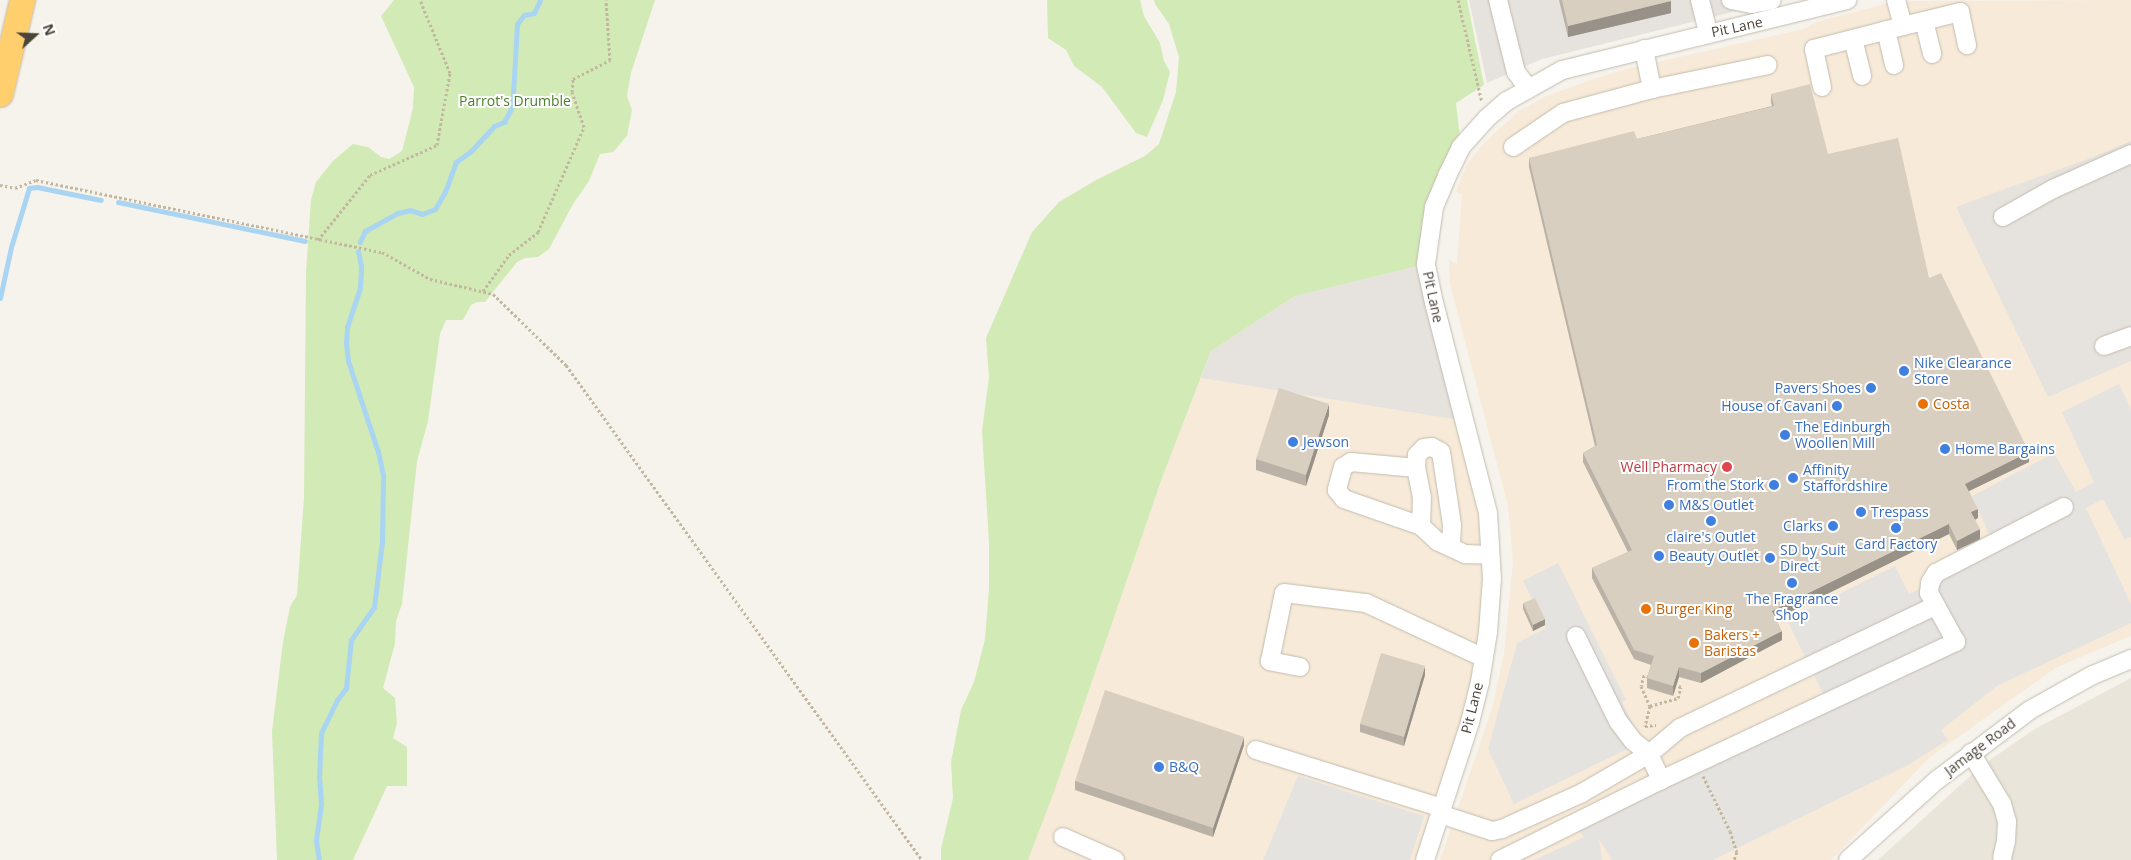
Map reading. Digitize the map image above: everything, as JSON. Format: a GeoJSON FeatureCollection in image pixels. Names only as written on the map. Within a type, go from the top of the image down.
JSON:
{"type":"FeatureCollection","features":[{"type":"Feature","properties":{"kind":"highway"},"geometry":{"type":"LineString","coordinates":[[0,94],[22,0]]}},
{"type":"Feature","properties":{"kind":"street"},"geometry":{"type":"LineString","coordinates":[[1498,0],[1516,72],[1528,88]]}},
{"type":"Feature","properties":{"kind":"street"},"geometry":{"type":"LineString","coordinates":[[1700,0],[1708,33]]}},
{"type":"Feature","properties":{"kind":"street"},"geometry":{"type":"LineString","coordinates":[[1731,0],[1752,4],[1772,0]]}},
{"type":"Feature","properties":{"kind":"street","name":"Pit Lane"},"geometry":{"type":"LineString","coordinates":[[1425,860],[1470,722],[1484,658],[1490,606],[1488,514],[1434,303],[1426,264],[1434,207],[1462,148],[1486,119],[1508,101],[1562,70],[1848,0]]}},
{"type":"Feature","properties":{"kind":"street"},"geometry":{"type":"LineString","coordinates":[[1896,0],[1903,26]]}},
{"type":"Feature","properties":{"kind":"street"},"geometry":{"type":"LineString","coordinates":[[1822,87],[1814,49],[1960,12],[1968,45]]}},
{"type":"Feature","properties":{"kind":"street"},"geometry":{"type":"LineString","coordinates":[[1924,20],[1932,54]]}},
{"type":"Feature","properties":{"kind":"street"},"geometry":{"type":"LineString","coordinates":[[1886,30],[1894,65]]}},
{"type":"Feature","properties":{"kind":"street"},"geometry":{"type":"LineString","coordinates":[[1853,39],[1862,76]]}},
{"type":"Feature","properties":{"kind":"street"},"geometry":{"type":"LineString","coordinates":[[1644,49],[1652,89]]}},
{"type":"Feature","properties":{"kind":"street"},"geometry":{"type":"LineString","coordinates":[[1512,148],[1563,114],[1652,89],[1768,65]]}},
{"type":"Feature","properties":{"kind":"street"},"geometry":{"type":"LineString","coordinates":[[2003,217],[2053,189],[2131,154]]}},
{"type":"Feature","properties":{"kind":"street"},"geometry":{"type":"LineString","coordinates":[[2104,346],[2131,336]]}},
{"type":"Feature","properties":{"kind":"street"},"geometry":{"type":"LineString","coordinates":[[1421,526],[1422,498],[1416,468],[1417,456],[1424,448],[1432,447],[1441,452],[1452,525],[1451,547]]}},
{"type":"Feature","properties":{"kind":"street"},"geometry":{"type":"LineString","coordinates":[[1416,468],[1351,462],[1342,468],[1337,490],[1344,499],[1421,526],[1437,541],[1465,554],[1490,555]]}},
{"type":"Feature","properties":{"kind":"street"},"geometry":{"type":"LineString","coordinates":[[1500,860],[1661,780],[1956,642],[1929,593],[1930,582],[1936,573],[2064,507]]}},
{"type":"Feature","properties":{"kind":"street"},"geometry":{"type":"LineString","coordinates":[[1300,667],[1270,662],[1284,593],[1366,603],[1484,658]]}},
{"type":"Feature","properties":{"kind":"street"},"geometry":{"type":"LineString","coordinates":[[1256,750],[1441,811],[1492,831],[1502,829],[1582,793],[1649,754],[1680,728],[1935,606]]}},
{"type":"Feature","properties":{"kind":"street"},"geometry":{"type":"LineString","coordinates":[[1576,636],[1618,721],[1633,741],[1649,754],[1661,780]]}},
{"type":"Feature","properties":{"kind":"street","name":"Jamage Road"},"geometry":{"type":"LineString","coordinates":[[1848,860],[1937,780],[2030,710],[2093,675],[2131,659]]}},
{"type":"Feature","properties":{"kind":"street"},"geometry":{"type":"LineString","coordinates":[[1971,753],[2002,804],[2007,822],[2006,841],[2002,858]]}},
{"type":"Feature","properties":{"kind":"street"},"geometry":{"type":"LineString","coordinates":[[1582,793],[1592,814]]}},
{"type":"Feature","properties":{"kind":"street"},"geometry":{"type":"LineString","coordinates":[[1063,836],[1115,860]]}},
{"type":"Feature","properties":{"kind":"path"},"geometry":{"type":"LineString","coordinates":[[318,240],[370,175],[438,145],[450,73],[420,0]]}},
{"type":"Feature","properties":{"kind":"path"},"geometry":{"type":"LineString","coordinates":[[483,291],[508,255],[538,232],[584,127],[572,92],[573,79],[610,60],[606,0]]}},
{"type":"Feature","properties":{"kind":"path"},"geometry":{"type":"LineString","coordinates":[[1458,0],[1486,119]]}},
{"type":"Feature","properties":{"kind":"path"},"geometry":{"type":"LineString","coordinates":[[0,185],[16,188],[36,180],[382,252],[430,279],[493,294],[566,365],[922,860]]}},
{"type":"Feature","properties":{"kind":"path"},"geometry":{"type":"LineString","coordinates":[[1650,677],[1644,675],[1641,686],[1650,706],[1678,698],[1681,687],[1676,685]]}},
{"type":"Feature","properties":{"kind":"shaded area"},"geometry":{"type":"Polygon","coordinates":[[[1469,0],[1781,0],[1542,59],[1487,83],[1469,0]]]}},
{"type":"Feature","properties":{"kind":"shaded area"},"geometry":{"type":"Polygon","coordinates":[[[2131,0],[2131,141],[2085,160],[2048,397],[2131,361],[2131,636],[2057,667],[1930,757],[1831,860],[1440,860],[1492,709],[1504,654],[1513,562],[1508,506],[1450,284],[1449,260],[1457,264],[1462,195],[1456,192],[1466,166],[1484,143],[1519,111],[1544,97],[1585,82],[1626,69],[1804,29],[1816,22],[1897,1],[2131,0]]]}},
{"type":"Feature","properties":{"kind":"shaded area"},"geometry":{"type":"Polygon","coordinates":[[[2131,141],[2131,361],[2048,397],[1956,207],[2085,160],[2131,141]]]}},
{"type":"Feature","properties":{"kind":"shaded area"},"geometry":{"type":"Polygon","coordinates":[[[1426,264],[1465,421],[1201,378],[1211,351],[1295,296],[1426,264]]]}},
{"type":"Feature","properties":{"kind":"shaded area"},"geometry":{"type":"Polygon","coordinates":[[[1201,378],[1465,421],[1488,513],[1488,632],[1425,860],[1028,860],[1054,792],[1162,478],[1201,378]]]}},
{"type":"Feature","properties":{"kind":"shaded area"},"geometry":{"type":"Polygon","coordinates":[[[2119,384],[2131,409],[2131,537],[2125,540],[2103,499],[2086,508],[2131,604],[2131,623],[1997,686],[1941,730],[1948,740],[1908,765],[1713,860],[1612,860],[1599,839],[1602,860],[1534,860],[1584,837],[1579,830],[1830,708],[1787,620],[1895,566],[1909,594],[1996,549],[1972,496],[2054,453],[2076,492],[2094,482],[2062,412],[2119,384]]]}},
{"type":"Feature","properties":{"kind":"shaded area"},"geometry":{"type":"Polygon","coordinates":[[[1558,563],[1626,700],[1622,702],[1642,742],[1514,804],[1488,749],[1517,643],[1546,628],[1523,581],[1558,563]]]}},
{"type":"Feature","properties":{"kind":"shaded area"},"geometry":{"type":"Polygon","coordinates":[[[2131,678],[2131,860],[1878,860],[1980,767],[2033,730],[2131,678]]]}},
{"type":"Feature","properties":{"kind":"shaded area"},"geometry":{"type":"Polygon","coordinates":[[[1298,776],[1424,816],[1410,860],[1263,860],[1298,776]]]}},
{"type":"Feature","properties":{"kind":"green space","name":"Parrot's Drumble"},"geometry":{"type":"Polygon","coordinates":[[[394,0],[655,0],[631,73],[627,96],[632,110],[627,136],[613,152],[600,154],[589,181],[573,204],[549,249],[538,257],[525,258],[517,262],[485,302],[477,302],[471,305],[463,320],[446,320],[440,334],[428,421],[417,461],[402,604],[396,621],[395,643],[383,688],[395,698],[397,723],[393,738],[407,747],[407,786],[387,786],[353,860],[277,860],[272,731],[283,642],[290,607],[297,595],[304,498],[306,272],[311,200],[316,182],[333,161],[353,144],[368,147],[381,157],[389,159],[402,151],[413,108],[414,87],[381,16],[394,0]]]}},
{"type":"Feature","properties":{"kind":"green space"},"geometry":{"type":"Polygon","coordinates":[[[1047,0],[1140,0],[1144,16],[1160,43],[1164,61],[1170,72],[1163,100],[1147,137],[1136,133],[1102,87],[1074,66],[1066,50],[1048,38],[1047,0]]]}},
{"type":"Feature","properties":{"kind":"green space"},"geometry":{"type":"Polygon","coordinates":[[[1154,0],[1467,0],[1484,85],[1456,103],[1461,147],[1447,176],[1426,264],[1295,296],[1211,351],[1162,478],[1054,792],[1028,860],[941,860],[941,849],[953,798],[951,762],[961,710],[974,682],[985,639],[989,589],[989,542],[982,431],[989,377],[986,338],[1032,232],[1059,202],[1096,180],[1145,156],[1159,144],[1176,92],[1179,57],[1169,24],[1154,0]]]}},
{"type":"Feature","properties":{"kind":"building"},"geometry":{"type":"Polygon","coordinates":[[[1562,0],[1671,0],[1671,1],[1568,26],[1562,0]]]}},
{"type":"Feature","properties":{"kind":"building"},"geometry":{"type":"Polygon","coordinates":[[[1810,84],[1828,154],[1898,138],[1929,278],[1941,273],[2029,452],[1965,484],[1978,509],[1971,512],[1980,529],[1957,541],[1949,524],[1772,611],[1782,631],[1701,673],[1679,667],[1673,686],[1647,678],[1654,656],[1634,650],[1592,568],[1632,550],[1583,453],[1597,445],[1529,158],[1634,131],[1637,139],[1774,106],[1771,94],[1810,84]]]}},
{"type":"Feature","properties":{"kind":"building","name":"Jewson"},"geometry":{"type":"Polygon","coordinates":[[[1279,388],[1329,404],[1306,475],[1256,459],[1279,388]]]}},
{"type":"Feature","properties":{"kind":"building"},"geometry":{"type":"Polygon","coordinates":[[[1535,598],[1545,619],[1533,625],[1523,603],[1535,598]]]}},
{"type":"Feature","properties":{"kind":"building"},"geometry":{"type":"Polygon","coordinates":[[[1381,653],[1425,666],[1404,737],[1360,724],[1381,653]]]}},
{"type":"Feature","properties":{"kind":"building","name":"B&Q"},"geometry":{"type":"Polygon","coordinates":[[[1105,690],[1244,737],[1213,828],[1075,781],[1105,690]]]}},
{"type":"Feature","properties":{"kind":"waterway"},"geometry":{"type":"LineString","coordinates":[[360,242],[365,231],[398,213],[410,210],[422,214],[435,209],[445,192],[456,162],[471,151],[494,126],[504,122],[511,109],[513,94],[517,24],[524,15],[534,13],[540,0]]}},
{"type":"Feature","properties":{"kind":"waterway"},"geometry":{"type":"LineString","coordinates":[[0,298],[11,247],[29,188],[37,187],[101,200]]}},
{"type":"Feature","properties":{"kind":"waterway"},"geometry":{"type":"LineString","coordinates":[[118,202],[305,241]]}},
{"type":"Feature","properties":{"kind":"waterway"},"geometry":{"type":"LineString","coordinates":[[319,860],[316,840],[321,804],[319,777],[321,733],[337,700],[346,688],[351,640],[374,607],[382,542],[383,475],[378,452],[348,361],[346,343],[347,327],[360,288],[361,266],[358,251]]}},
{"type":"Feature","properties":{"kind":"place","name":"Nike Clearance Store"},"geometry":{"type":"Point","coordinates":[1904,371]}},
{"type":"Feature","properties":{"kind":"place","name":"Pavers Shoes"},"geometry":{"type":"Point","coordinates":[1871,388]}},
{"type":"Feature","properties":{"kind":"place","name":"Costa"},"geometry":{"type":"Point","coordinates":[1923,404]}},
{"type":"Feature","properties":{"kind":"place","name":"House of Cavani"},"geometry":{"type":"Point","coordinates":[1837,406]}},
{"type":"Feature","properties":{"kind":"place","name":"The Edinburgh Woollen Mill"},"geometry":{"type":"Point","coordinates":[1785,435]}},
{"type":"Feature","properties":{"kind":"place","name":"Jewson"},"geometry":{"type":"Point","coordinates":[1293,442]}},
{"type":"Feature","properties":{"kind":"place","name":"Home Bargains"},"geometry":{"type":"Point","coordinates":[1945,449]}},
{"type":"Feature","properties":{"kind":"place","name":"Well Pharmacy"},"geometry":{"type":"Point","coordinates":[1727,467]}},
{"type":"Feature","properties":{"kind":"place","name":"Affinity Staffordshire"},"geometry":{"type":"Point","coordinates":[1793,478]}},
{"type":"Feature","properties":{"kind":"place","name":"From the Stork"},"geometry":{"type":"Point","coordinates":[1774,485]}},
{"type":"Feature","properties":{"kind":"place","name":"M&S Outlet"},"geometry":{"type":"Point","coordinates":[1669,505]}},
{"type":"Feature","properties":{"kind":"place","name":"Trespass"},"geometry":{"type":"Point","coordinates":[1861,512]}},
{"type":"Feature","properties":{"kind":"place","name":"claire's Outlet"},"geometry":{"type":"Point","coordinates":[1711,521]}},
{"type":"Feature","properties":{"kind":"place","name":"Clarks"},"geometry":{"type":"Point","coordinates":[1833,526]}},
{"type":"Feature","properties":{"kind":"place","name":"Card Factory"},"geometry":{"type":"Point","coordinates":[1896,528]}},
{"type":"Feature","properties":{"kind":"place","name":"Beauty Outlet"},"geometry":{"type":"Point","coordinates":[1659,556]}},
{"type":"Feature","properties":{"kind":"place","name":"SD by Suit Direct"},"geometry":{"type":"Point","coordinates":[1770,558]}},
{"type":"Feature","properties":{"kind":"place","name":"The Fragrance Shop"},"geometry":{"type":"Point","coordinates":[1792,583]}},
{"type":"Feature","properties":{"kind":"place","name":"Burger King"},"geometry":{"type":"Point","coordinates":[1646,609]}},
{"type":"Feature","properties":{"kind":"place","name":"Bakers + Baristas"},"geometry":{"type":"Point","coordinates":[1694,643]}},
{"type":"Feature","properties":{"kind":"place","name":"B&Q"},"geometry":{"type":"Point","coordinates":[1159,767]}}]}
